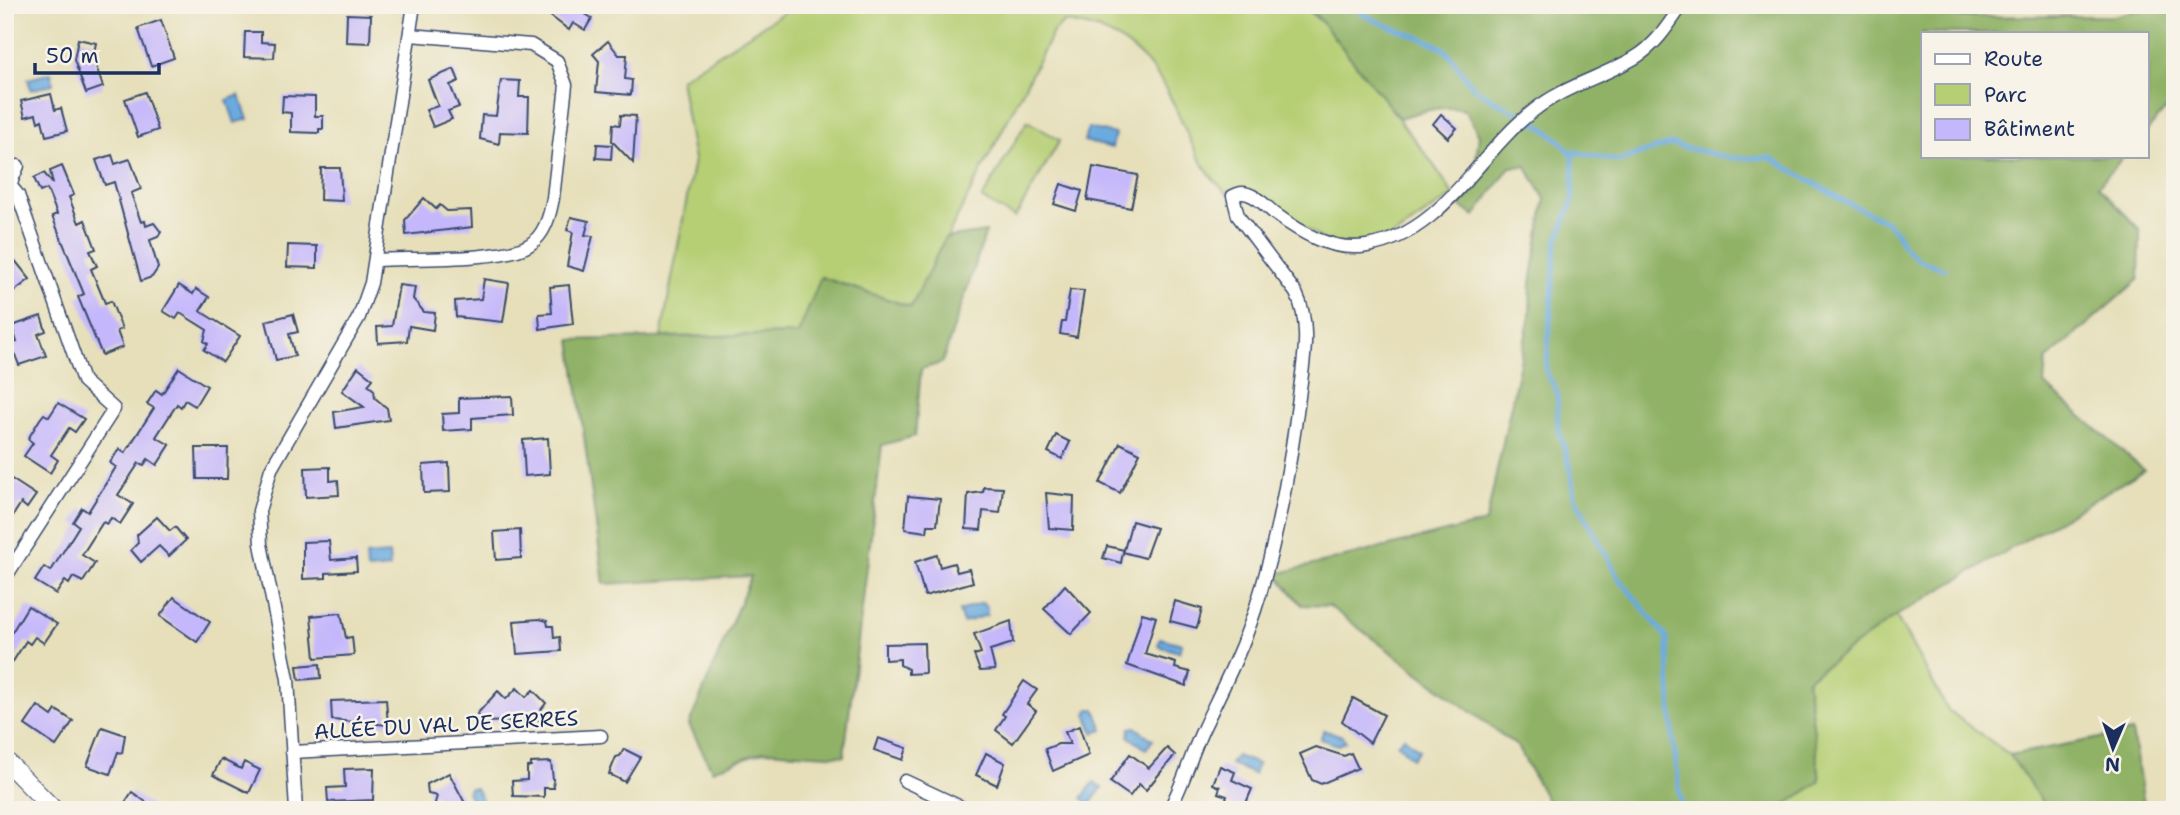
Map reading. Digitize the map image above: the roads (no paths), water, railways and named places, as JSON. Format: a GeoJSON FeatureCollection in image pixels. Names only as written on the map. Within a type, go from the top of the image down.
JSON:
{"type":"FeatureCollection","features":[{"type":"Feature","properties":{"kind":"street"},"geometry":{"type":"LineString","coordinates":[[296,810],[288,679],[261,544],[259,511],[271,469],[359,317],[377,260],[414,5]]}},
{"type":"Feature","properties":{"kind":"street"},"geometry":{"type":"LineString","coordinates":[[1169,810],[1182,786],[1203,728],[1254,612],[1270,557],[1296,424],[1305,349],[1303,306],[1238,215],[1233,196],[1239,193],[1252,195],[1287,222],[1332,245],[1371,246],[1408,231],[1442,206],[1525,116],[1560,92],[1638,56],[1662,34],[1682,5]]}},
{"type":"Feature","properties":{"kind":"street"},"geometry":{"type":"LineString","coordinates":[[377,260],[514,251],[537,238],[550,215],[553,198],[566,85],[557,61],[531,45],[410,35]]}},
{"type":"Feature","properties":{"kind":"street"},"geometry":{"type":"LineString","coordinates":[[5,578],[114,410],[83,381],[18,194],[8,186],[18,166]]}},
{"type":"Feature","properties":{"kind":"street","name":"ALLÉE DU VAL DE SERRES"},"geometry":{"type":"LineString","coordinates":[[292,752],[601,736]]}},
{"type":"Feature","properties":{"kind":"street"},"geometry":{"type":"LineString","coordinates":[[5,760],[54,810]]}},
{"type":"Feature","properties":{"kind":"street"},"geometry":{"type":"LineString","coordinates":[[905,780],[967,810]]}},
{"type":"Feature","properties":{"kind":"water"},"geometry":{"type":"Polygon","coordinates":[[[51,73],[53,84],[31,90],[28,79],[51,73]]]}},
{"type":"Feature","properties":{"kind":"water"},"geometry":{"type":"Polygon","coordinates":[[[239,95],[248,119],[235,123],[227,100],[239,95]]]}},
{"type":"Feature","properties":{"kind":"water"},"geometry":{"type":"Polygon","coordinates":[[[1088,128],[1115,134],[1112,148],[1084,141],[1088,128]]]}},
{"type":"Feature","properties":{"kind":"water"},"geometry":{"type":"Polygon","coordinates":[[[389,554],[390,568],[367,570],[366,556],[389,554]]]}},
{"type":"Feature","properties":{"kind":"water"},"geometry":{"type":"Polygon","coordinates":[[[982,603],[987,608],[987,615],[963,623],[959,611],[982,603]]]}},
{"type":"Feature","properties":{"kind":"water"},"geometry":{"type":"Polygon","coordinates":[[[1160,638],[1182,644],[1179,652],[1158,646],[1160,638]]]}},
{"type":"Feature","properties":{"kind":"water"},"geometry":{"type":"Polygon","coordinates":[[[1089,709],[1095,709],[1103,730],[1094,733],[1086,714],[1089,709]]]}},
{"type":"Feature","properties":{"kind":"water"},"geometry":{"type":"Polygon","coordinates":[[[1135,727],[1153,740],[1146,749],[1129,737],[1130,728],[1135,727]]]}},
{"type":"Feature","properties":{"kind":"water"},"geometry":{"type":"Polygon","coordinates":[[[1324,730],[1343,736],[1346,742],[1338,745],[1320,739],[1324,730]]]}},
{"type":"Feature","properties":{"kind":"water"},"geometry":{"type":"Polygon","coordinates":[[[1404,737],[1419,750],[1412,758],[1397,744],[1404,737]]]}},
{"type":"Feature","properties":{"kind":"water"},"geometry":{"type":"Polygon","coordinates":[[[1236,756],[1258,764],[1254,774],[1230,764],[1236,756]]]}},
{"type":"Feature","properties":{"kind":"water"},"geometry":{"type":"Polygon","coordinates":[[[1094,782],[1102,788],[1090,804],[1082,798],[1094,782]]]}},
{"type":"Feature","properties":{"kind":"water"},"geometry":{"type":"Polygon","coordinates":[[[470,788],[476,788],[485,805],[476,810],[467,792],[470,788]]]}},
{"type":"Feature","properties":{"kind":"waterway"},"geometry":{"type":"LineString","coordinates":[[1351,5],[1371,19],[1445,50],[1477,90],[1542,127],[1565,146],[1573,157],[1573,200],[1556,244],[1546,373],[1557,391],[1558,428],[1570,466],[1574,496],[1618,577],[1667,638],[1673,738],[1682,810]]}},
{"type":"Feature","properties":{"kind":"waterway"},"geometry":{"type":"LineString","coordinates":[[1570,151],[1618,161],[1670,144],[1730,158],[1771,158],[1844,201],[1885,221],[1897,232],[1902,245],[1919,260],[1945,269]]}}]}
